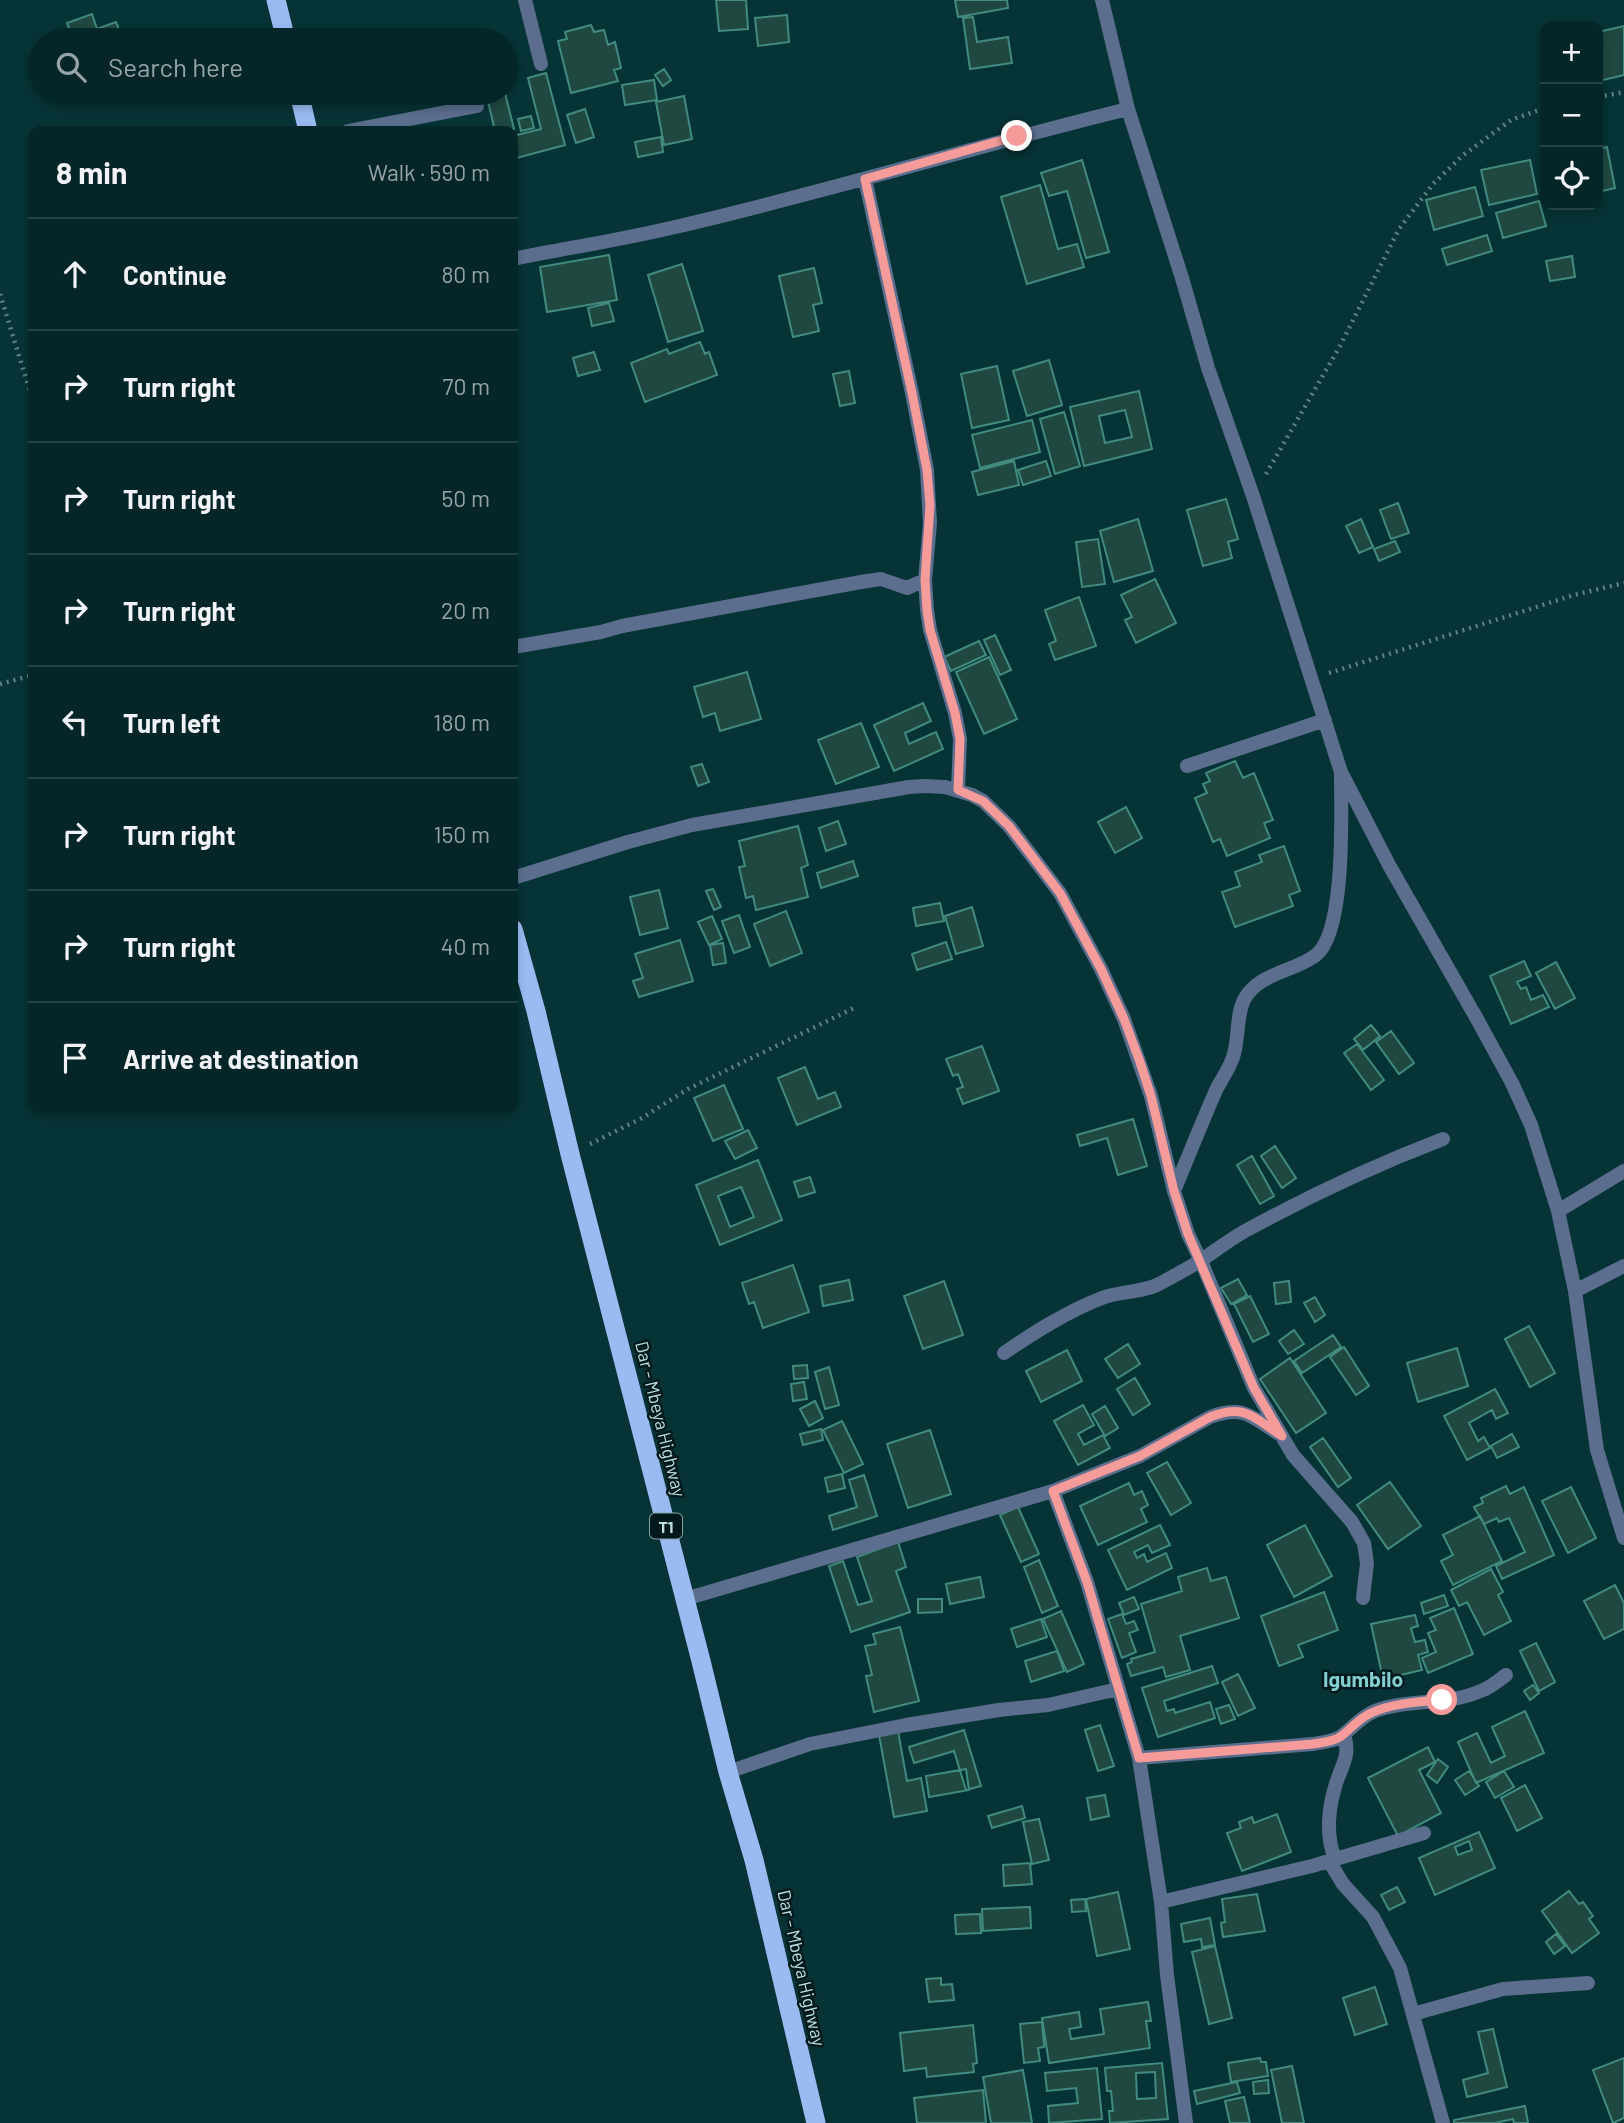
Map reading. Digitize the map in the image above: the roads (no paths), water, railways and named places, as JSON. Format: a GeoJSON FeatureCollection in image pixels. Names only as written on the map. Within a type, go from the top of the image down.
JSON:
{"type":"FeatureCollection","features":[{"type":"Feature","properties":{"kind":"highway"},"geometry":{"type":"LineString","coordinates":[[276,0],[283,28]]}},
{"type":"Feature","properties":{"kind":"highway"},"geometry":{"type":"LineString","coordinates":[[302,105],[307,126]]}},
{"type":"Feature","properties":{"kind":"highway","name":"Dar - Mbeya Highway"},"geometry":{"type":"LineString","coordinates":[[518,947],[728,1772],[754,1860],[816,2123]]}},
{"type":"Feature","properties":{"kind":"street"},"geometry":{"type":"LineString","coordinates":[[525,0],[541,64]]}},
{"type":"Feature","properties":{"kind":"street"},"geometry":{"type":"LineString","coordinates":[[1102,0],[1128,109],[1208,368],[1253,496],[1341,772],[1389,865],[1512,1083],[1531,1125],[1558,1210],[1575,1291],[1597,1450],[1624,1538]]}},
{"type":"Feature","properties":{"kind":"street"},"geometry":{"type":"LineString","coordinates":[[374,126],[477,106]]}},
{"type":"Feature","properties":{"kind":"street"},"geometry":{"type":"LineString","coordinates":[[518,258],[674,228],[1128,109]]}},
{"type":"Feature","properties":{"kind":"street"},"geometry":{"type":"LineString","coordinates":[[865,179],[927,470],[930,523],[925,580],[930,630],[960,739],[958,790]]}},
{"type":"Feature","properties":{"kind":"street"},"geometry":{"type":"LineString","coordinates":[[518,646],[861,582],[881,579],[907,588],[925,580]]}},
{"type":"Feature","properties":{"kind":"street"},"geometry":{"type":"LineString","coordinates":[[1187,766],[1325,720]]}},
{"type":"Feature","properties":{"kind":"street"},"geometry":{"type":"LineString","coordinates":[[1174,1191],[1232,1060],[1245,997],[1273,974],[1315,956],[1326,943],[1341,868],[1341,772]]}},
{"type":"Feature","properties":{"kind":"street"},"geometry":{"type":"LineString","coordinates":[[518,876],[692,825],[909,787],[934,786],[958,790],[983,801],[1009,826],[1060,893],[1101,969],[1140,1062],[1188,1234],[1254,1388],[1282,1436],[1308,1473],[1352,1522],[1364,1542],[1367,1563],[1363,1598]]}},
{"type":"Feature","properties":{"kind":"street"},"geometry":{"type":"LineString","coordinates":[[1004,1353],[1058,1318],[1103,1297],[1154,1287],[1201,1261],[1217,1247],[1244,1231],[1343,1181],[1443,1139]]}},
{"type":"Feature","properties":{"kind":"street"},"geometry":{"type":"LineString","coordinates":[[1558,1210],[1624,1171]]}},
{"type":"Feature","properties":{"kind":"street"},"geometry":{"type":"LineString","coordinates":[[1575,1291],[1624,1266]]}},
{"type":"Feature","properties":{"kind":"street"},"geometry":{"type":"LineString","coordinates":[[685,1599],[1053,1491],[1140,1456],[1222,1412],[1244,1412],[1282,1436]]}},
{"type":"Feature","properties":{"kind":"street"},"geometry":{"type":"LineString","coordinates":[[1053,1491],[1087,1582],[1139,1758],[1161,1902],[1167,1975],[1186,2123]]}},
{"type":"Feature","properties":{"kind":"street"},"geometry":{"type":"LineString","coordinates":[[1139,1758],[1331,1741],[1344,1734],[1359,1719],[1373,1712],[1395,1705],[1464,1696],[1483,1690],[1506,1675]]}},
{"type":"Feature","properties":{"kind":"street"},"geometry":{"type":"LineString","coordinates":[[728,1772],[810,1744],[906,1725],[1048,1705],[1118,1689]]}},
{"type":"Feature","properties":{"kind":"street"},"geometry":{"type":"LineString","coordinates":[[1344,1734],[1348,1753],[1336,1784],[1330,1812],[1332,1860],[1343,1884],[1378,1925],[1400,1968],[1444,2123]]}},
{"type":"Feature","properties":{"kind":"street"},"geometry":{"type":"LineString","coordinates":[[1161,1902],[1332,1860],[1424,1833]]}},
{"type":"Feature","properties":{"kind":"street"},"geometry":{"type":"LineString","coordinates":[[1413,2014],[1503,1989],[1588,1983]]}},
{"type":"Feature","properties":{"kind":"district","name":"Igumbilo"},"geometry":{"type":"Point","coordinates":[1363,1678]}}]}
